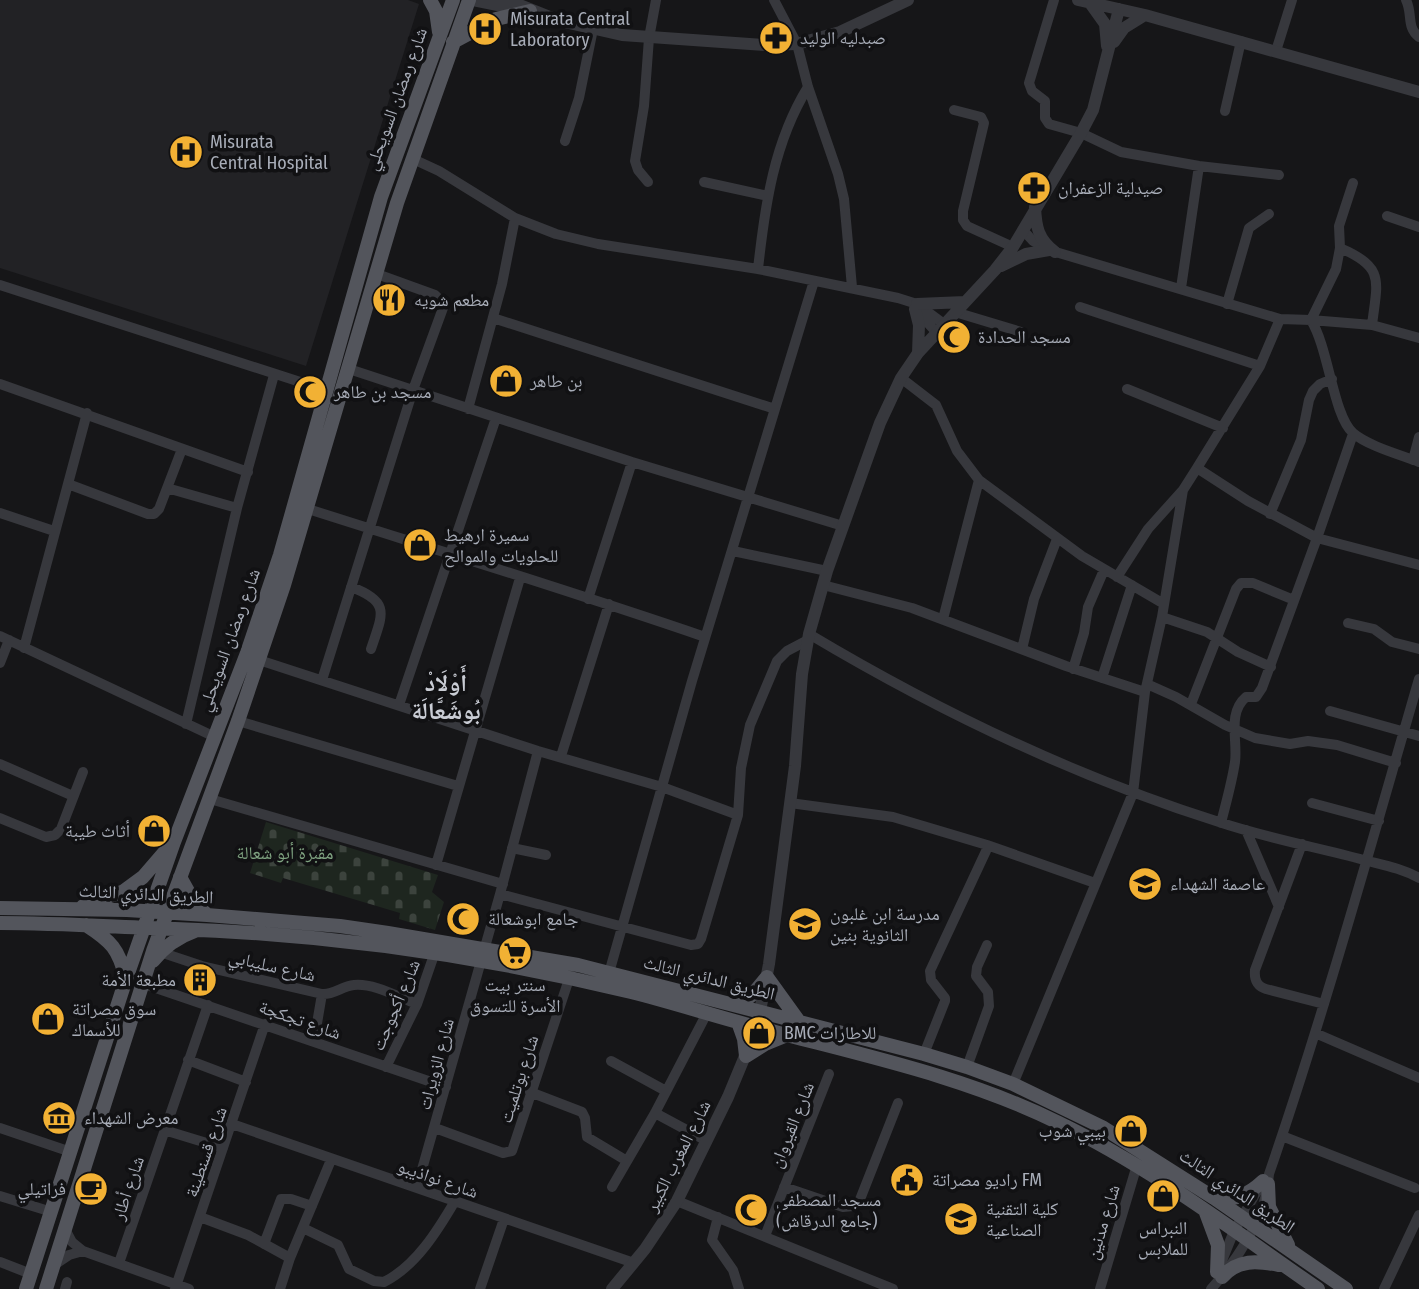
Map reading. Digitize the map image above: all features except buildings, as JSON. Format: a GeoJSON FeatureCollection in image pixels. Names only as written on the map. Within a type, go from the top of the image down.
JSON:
{"type":"FeatureCollection","features":[{"type":"Feature","properties":{"kind":"main road"},"geometry":{"type":"LineString","coordinates":[[430,0],[436,11],[439,33]]}},
{"type":"Feature","properties":{"kind":"main road","name":"شارع رمضان السويحلي"},"geometry":{"type":"LineString","coordinates":[[26,1289],[149,912],[247,653],[280,555],[381,197],[453,0]]}},
{"type":"Feature","properties":{"kind":"main road","name":"شارع رمضان السويحلي"},"geometry":{"type":"LineString","coordinates":[[46,1289],[161,928],[239,721],[308,509],[413,159],[453,41],[471,0]]}},
{"type":"Feature","properties":{"kind":"main road"},"geometry":{"type":"LineString","coordinates":[[453,41],[484,23],[530,9]]}},
{"type":"Feature","properties":{"kind":"main road"},"geometry":{"type":"LineString","coordinates":[[71,910],[124,891],[143,877],[174,842]]}},
{"type":"Feature","properties":{"kind":"main road"},"geometry":{"type":"LineString","coordinates":[[148,968],[160,952],[206,922],[180,877]]}},
{"type":"Feature","properties":{"kind":"main road","name":"الطريق الدائري الثالث"},"geometry":{"type":"LineString","coordinates":[[0,908],[167,913],[206,922],[434,955],[482,955],[578,965],[924,1054],[1013,1084],[1102,1127],[1209,1204],[1240,1236],[1318,1289]]}},
{"type":"Feature","properties":{"kind":"main road","name":"الطريق الدائري الثالث"},"geometry":{"type":"LineString","coordinates":[[0,923],[161,928],[206,922],[340,926],[482,955],[569,979],[632,992],[919,1070],[982,1090],[1059,1123],[1209,1204],[1248,1221],[1346,1289]]}},
{"type":"Feature","properties":{"kind":"main road"},"geometry":{"type":"LineString","coordinates":[[84,925],[111,943],[120,958],[126,979]]}},
{"type":"Feature","properties":{"kind":"main road"},"geometry":{"type":"LineString","coordinates":[[738,1005],[753,994],[767,977],[798,1020]]}},
{"type":"Feature","properties":{"kind":"main road"},"geometry":{"type":"LineString","coordinates":[[738,1022],[746,1056],[787,1035]]}},
{"type":"Feature","properties":{"kind":"main road"},"geometry":{"type":"LineString","coordinates":[[1267,1180],[1248,1194],[1209,1204],[1218,1245],[1219,1274],[1252,1261],[1283,1266]]}},
{"type":"Feature","properties":{"kind":"main road"},"geometry":{"type":"LineString","coordinates":[[1267,1180],[1272,1215],[1294,1252]]}},
{"type":"Feature","properties":{"kind":"street"},"geometry":{"type":"LineString","coordinates":[[471,0],[530,9]]}},
{"type":"Feature","properties":{"kind":"street"},"geometry":{"type":"LineString","coordinates":[[507,0],[593,29],[649,38],[752,44],[797,44],[840,32],[905,1]]}},
{"type":"Feature","properties":{"kind":"street"},"geometry":{"type":"LineString","coordinates":[[648,182],[638,170],[635,161],[656,0]]}},
{"type":"Feature","properties":{"kind":"street"},"geometry":{"type":"LineString","coordinates":[[774,0],[797,44],[808,87],[835,164],[844,199],[852,287]]}},
{"type":"Feature","properties":{"kind":"street"},"geometry":{"type":"LineString","coordinates":[[1054,0],[1034,59],[1029,87],[1045,101],[1046,122],[1058,129],[1081,133],[1121,152],[1199,166],[1279,175]]}},
{"type":"Feature","properties":{"kind":"street"},"geometry":{"type":"LineString","coordinates":[[1276,51],[1293,0]]}},
{"type":"Feature","properties":{"kind":"street"},"geometry":{"type":"LineString","coordinates":[[1406,0],[1410,26],[1419,37]]}},
{"type":"Feature","properties":{"kind":"street"},"geometry":{"type":"LineString","coordinates":[[1084,1],[1105,23],[1109,52]]}},
{"type":"Feature","properties":{"kind":"street"},"geometry":{"type":"LineString","coordinates":[[1084,1],[1121,5],[1145,15],[1419,92]]}},
{"type":"Feature","properties":{"kind":"street"},"geometry":{"type":"LineString","coordinates":[[995,270],[1013,247],[1093,110],[1121,5]]}},
{"type":"Feature","properties":{"kind":"street"},"geometry":{"type":"LineString","coordinates":[[1109,52],[1124,28],[1145,15]]}},
{"type":"Feature","properties":{"kind":"street"},"geometry":{"type":"LineString","coordinates":[[565,141],[579,98],[593,29]]}},
{"type":"Feature","properties":{"kind":"street"},"geometry":{"type":"LineString","coordinates":[[1225,111],[1241,41]]}},
{"type":"Feature","properties":{"kind":"street"},"geometry":{"type":"LineString","coordinates":[[758,269],[768,196],[784,132],[808,87]]}},
{"type":"Feature","properties":{"kind":"street"},"geometry":{"type":"LineString","coordinates":[[954,110],[977,115],[984,123],[963,220],[967,226],[1013,247]]}},
{"type":"Feature","properties":{"kind":"street"},"geometry":{"type":"LineString","coordinates":[[413,159],[439,171],[515,218],[556,234],[598,244],[852,287],[904,300],[916,306],[940,328]]}},
{"type":"Feature","properties":{"kind":"street"},"geometry":{"type":"LineString","coordinates":[[1181,288],[1199,166]]}},
{"type":"Feature","properties":{"kind":"street"},"geometry":{"type":"LineString","coordinates":[[704,182],[768,196]]}},
{"type":"Feature","properties":{"kind":"street"},"geometry":{"type":"LineString","coordinates":[[1311,320],[1336,269],[1340,248],[1339,226],[1353,183]]}},
{"type":"Feature","properties":{"kind":"street"},"geometry":{"type":"LineString","coordinates":[[1035,207],[1038,234],[1053,251]]}},
{"type":"Feature","properties":{"kind":"street"},"geometry":{"type":"LineString","coordinates":[[1227,304],[1249,228],[1269,214]]}},
{"type":"Feature","properties":{"kind":"street"},"geometry":{"type":"LineString","coordinates":[[1387,216],[1419,227]]}},
{"type":"Feature","properties":{"kind":"street"},"geometry":{"type":"LineString","coordinates":[[468,409],[493,318],[515,218]]}},
{"type":"Feature","properties":{"kind":"street"},"geometry":{"type":"LineString","coordinates":[[1023,230],[1033,241],[1053,251],[1280,319],[1372,325],[1419,338]]}},
{"type":"Feature","properties":{"kind":"street"},"geometry":{"type":"LineString","coordinates":[[1340,248],[1367,261],[1373,270],[1376,286],[1372,325]]}},
{"type":"Feature","properties":{"kind":"street"},"geometry":{"type":"LineString","coordinates":[[995,270],[1026,254],[1053,251]]}},
{"type":"Feature","properties":{"kind":"street","name":"شارع المغرب الكبير"},"geometry":{"type":"LineString","coordinates":[[612,1289],[646,1249],[677,1202],[757,1027],[767,977],[790,803],[808,637],[827,571],[880,423],[901,378],[918,353],[995,270]]}},
{"type":"Feature","properties":{"kind":"street"},"geometry":{"type":"LineString","coordinates":[[322,680],[413,390],[440,319],[442,304],[435,295],[377,274]]}},
{"type":"Feature","properties":{"kind":"street"},"geometry":{"type":"LineString","coordinates":[[608,973],[705,637],[814,281]]}},
{"type":"Feature","properties":{"kind":"street"},"geometry":{"type":"LineString","coordinates":[[0,285],[325,390]]}},
{"type":"Feature","properties":{"kind":"street"},"geometry":{"type":"LineString","coordinates":[[916,306],[965,302]]}},
{"type":"Feature","properties":{"kind":"street"},"geometry":{"type":"LineString","coordinates":[[916,306],[919,325],[918,353]]}},
{"type":"Feature","properties":{"kind":"street"},"geometry":{"type":"LineString","coordinates":[[1080,307],[1260,366]]}},
{"type":"Feature","properties":{"kind":"street"},"geometry":{"type":"LineString","coordinates":[[955,312],[1021,332]]}},
{"type":"Feature","properties":{"kind":"street"},"geometry":{"type":"LineString","coordinates":[[493,318],[775,409]]}},
{"type":"Feature","properties":{"kind":"street"},"geometry":{"type":"LineString","coordinates":[[1117,577],[1148,529],[1183,490],[1198,468],[1260,366],[1280,319]]}},
{"type":"Feature","properties":{"kind":"street"},"geometry":{"type":"LineString","coordinates":[[1311,320],[1323,346],[1340,412],[1353,433],[1416,461],[1419,437]]}},
{"type":"Feature","properties":{"kind":"street"},"geometry":{"type":"LineString","coordinates":[[349,369],[496,418],[844,526]]}},
{"type":"Feature","properties":{"kind":"street"},"geometry":{"type":"LineString","coordinates":[[186,724],[237,508],[274,375]]}},
{"type":"Feature","properties":{"kind":"street"},"geometry":{"type":"LineString","coordinates":[[901,378],[936,405],[957,451],[979,480],[1057,539],[1164,604]]}},
{"type":"Feature","properties":{"kind":"street"},"geometry":{"type":"LineString","coordinates":[[1270,514],[1301,440],[1313,391],[1320,384],[1332,379]]}},
{"type":"Feature","properties":{"kind":"street"},"geometry":{"type":"LineString","coordinates":[[0,384],[248,472]]}},
{"type":"Feature","properties":{"kind":"street"},"geometry":{"type":"LineString","coordinates":[[1127,389],[1223,428]]}},
{"type":"Feature","properties":{"kind":"street"},"geometry":{"type":"LineString","coordinates":[[24,648],[87,413]]}},
{"type":"Feature","properties":{"kind":"street"},"geometry":{"type":"LineString","coordinates":[[399,705],[496,418]]}},
{"type":"Feature","properties":{"kind":"street"},"geometry":{"type":"LineString","coordinates":[[1221,823],[1235,761],[1234,729],[1243,699],[1256,698],[1271,667],[1353,433]]}},
{"type":"Feature","properties":{"kind":"street"},"geometry":{"type":"LineString","coordinates":[[68,484],[152,515],[158,511],[182,449]]}},
{"type":"Feature","properties":{"kind":"street"},"geometry":{"type":"LineString","coordinates":[[588,599],[632,461]]}},
{"type":"Feature","properties":{"kind":"street"},"geometry":{"type":"LineString","coordinates":[[1198,468],[1270,514],[1317,538],[1419,565]]}},
{"type":"Feature","properties":{"kind":"street"},"geometry":{"type":"LineString","coordinates":[[943,619],[979,480]]}},
{"type":"Feature","properties":{"kind":"street"},"geometry":{"type":"LineString","coordinates":[[167,488],[237,508]]}},
{"type":"Feature","properties":{"kind":"street"},"geometry":{"type":"LineString","coordinates":[[1013,1084],[1133,793],[1146,688],[1162,617],[1183,490]]}},
{"type":"Feature","properties":{"kind":"street"},"geometry":{"type":"LineString","coordinates":[[308,509],[705,637]]}},
{"type":"Feature","properties":{"kind":"street"},"geometry":{"type":"LineString","coordinates":[[0,513],[54,531]]}},
{"type":"Feature","properties":{"kind":"street"},"geometry":{"type":"LineString","coordinates":[[1022,649],[1034,599],[1057,539]]}},
{"type":"Feature","properties":{"kind":"street"},"geometry":{"type":"LineString","coordinates":[[733,551],[827,571]]}},
{"type":"Feature","properties":{"kind":"street"},"geometry":{"type":"LineString","coordinates":[[1073,669],[1084,633],[1088,607],[1104,570]]}},
{"type":"Feature","properties":{"kind":"street"},"geometry":{"type":"LineString","coordinates":[[436,865],[520,578]]}},
{"type":"Feature","properties":{"kind":"street"},"geometry":{"type":"LineString","coordinates":[[1191,704],[1216,637],[1241,583],[1253,583],[1294,600]]}},
{"type":"Feature","properties":{"kind":"street"},"geometry":{"type":"LineString","coordinates":[[823,585],[899,604],[1073,669],[1146,688],[1191,704],[1255,738],[1290,744],[1308,741],[1338,745],[1396,762]]}},
{"type":"Feature","properties":{"kind":"street"},"geometry":{"type":"LineString","coordinates":[[1102,678],[1132,585]]}},
{"type":"Feature","properties":{"kind":"street"},"geometry":{"type":"LineString","coordinates":[[351,587],[372,595],[380,607],[382,615],[371,649]]}},
{"type":"Feature","properties":{"kind":"street"},"geometry":{"type":"LineString","coordinates":[[561,756],[608,604]]}},
{"type":"Feature","properties":{"kind":"street"},"geometry":{"type":"LineString","coordinates":[[1162,617],[1207,632],[1238,652],[1271,667]]}},
{"type":"Feature","properties":{"kind":"street"},"geometry":{"type":"LineString","coordinates":[[1348,623],[1374,629],[1392,642],[1419,649]]}},
{"type":"Feature","properties":{"kind":"street"},"geometry":{"type":"LineString","coordinates":[[210,799],[436,865],[501,889],[621,925],[691,945],[698,944],[738,815],[743,753],[750,725],[774,666],[781,656],[808,637],[924,699],[1133,793],[1221,823],[1400,868],[1419,878]]}},
{"type":"Feature","properties":{"kind":"street"},"geometry":{"type":"LineString","coordinates":[[0,663],[5,638],[215,737]]}},
{"type":"Feature","properties":{"kind":"street"},"geometry":{"type":"LineString","coordinates":[[259,660],[538,751],[662,787],[738,815]]}},
{"type":"Feature","properties":{"kind":"street"},"geometry":{"type":"LineString","coordinates":[[1210,1289],[1248,1221],[1267,1180],[1324,1004],[1419,679]]}},
{"type":"Feature","properties":{"kind":"street"},"geometry":{"type":"LineString","coordinates":[[1330,711],[1419,736]]}},
{"type":"Feature","properties":{"kind":"street"},"geometry":{"type":"LineString","coordinates":[[239,721],[458,786]]}},
{"type":"Feature","properties":{"kind":"street","name":"شارع الزويرات"},"geometry":{"type":"LineString","coordinates":[[417,1187],[538,751]]}},
{"type":"Feature","properties":{"kind":"street"},"geometry":{"type":"LineString","coordinates":[[0,764],[73,796]]}},
{"type":"Feature","properties":{"kind":"street"},"geometry":{"type":"LineString","coordinates":[[0,818],[51,837],[61,829],[83,772]]}},
{"type":"Feature","properties":{"kind":"street"},"geometry":{"type":"LineString","coordinates":[[790,803],[893,817],[987,845],[1095,883]]}},
{"type":"Feature","properties":{"kind":"street"},"geometry":{"type":"LineString","coordinates":[[1312,803],[1379,821]]}},
{"type":"Feature","properties":{"kind":"street"},"geometry":{"type":"LineString","coordinates":[[1246,830],[1279,907]]}},
{"type":"Feature","properties":{"kind":"street"},"geometry":{"type":"LineString","coordinates":[[1302,844],[1255,971],[1255,980],[1260,987],[1324,1004]]}},
{"type":"Feature","properties":{"kind":"street"},"geometry":{"type":"LineString","coordinates":[[512,848],[546,855]]}},
{"type":"Feature","properties":{"kind":"street"},"geometry":{"type":"LineString","coordinates":[[924,1054],[945,1001],[931,979],[930,971],[986,851]]}},
{"type":"Feature","properties":{"kind":"street"},"geometry":{"type":"LineString","coordinates":[[967,1067],[989,1006],[988,992],[975,976],[987,945]]}},
{"type":"Feature","properties":{"kind":"street","name":"شارع سليبابي"},"geometry":{"type":"LineString","coordinates":[[160,952],[202,966],[322,994],[331,994],[349,985],[358,985],[373,987],[417,1004]]}},
{"type":"Feature","properties":{"kind":"street","name":"شارع أكجوجت"},"geometry":{"type":"LineString","coordinates":[[386,1067],[417,1004],[434,955]]}},
{"type":"Feature","properties":{"kind":"street","name":"شارع بوتلميت"},"geometry":{"type":"LineString","coordinates":[[435,1128],[495,1151],[510,1152],[515,1146],[530,1092],[569,979]]}},
{"type":"Feature","properties":{"kind":"street","name":"شارع تجكجة"},"geometry":{"type":"LineString","coordinates":[[144,984],[446,1087]]}},
{"type":"Feature","properties":{"kind":"street"},"geometry":{"type":"LineString","coordinates":[[314,1041],[322,994]]}},
{"type":"Feature","properties":{"kind":"street","name":"شارع أطار"},"geometry":{"type":"LineString","coordinates":[[119,1262],[208,1005]]}},
{"type":"Feature","properties":{"kind":"street"},"geometry":{"type":"LineString","coordinates":[[612,1186],[655,1113],[707,1013]]}},
{"type":"Feature","properties":{"kind":"street","name":"شارع قسنطينة"},"geometry":{"type":"LineString","coordinates":[[176,1287],[265,1024]]}},
{"type":"Feature","properties":{"kind":"street"},"geometry":{"type":"LineString","coordinates":[[1315,1033],[1419,1078]]}},
{"type":"Feature","properties":{"kind":"street"},"geometry":{"type":"LineString","coordinates":[[188,1060],[246,1082]]}},
{"type":"Feature","properties":{"kind":"street"},"geometry":{"type":"LineString","coordinates":[[611,1061],[666,1091]]}},
{"type":"Feature","properties":{"kind":"street","name":"شارع القيروان"},"geometry":{"type":"LineString","coordinates":[[765,1236],[829,1074]]}},
{"type":"Feature","properties":{"kind":"street"},"geometry":{"type":"LineString","coordinates":[[530,1092],[582,1112],[587,1137],[627,1161]]}},
{"type":"Feature","properties":{"kind":"street","name":"شارع القيروان"},"geometry":{"type":"LineString","coordinates":[[784,1187],[843,1207],[859,1202],[898,1103]]}},
{"type":"Feature","properties":{"kind":"street"},"geometry":{"type":"LineString","coordinates":[[655,1113],[707,1141]]}},
{"type":"Feature","properties":{"kind":"street","name":"شارع نواذيبو"},"geometry":{"type":"LineString","coordinates":[[232,1124],[634,1263]]}},
{"type":"Feature","properties":{"kind":"street"},"geometry":{"type":"LineString","coordinates":[[0,1128],[71,1152]]}},
{"type":"Feature","properties":{"kind":"street"},"geometry":{"type":"LineString","coordinates":[[164,1130],[223,1148]]}},
{"type":"Feature","properties":{"kind":"street"},"geometry":{"type":"LineString","coordinates":[[1282,1136],[1415,1188]]}},
{"type":"Feature","properties":{"kind":"street"},"geometry":{"type":"LineString","coordinates":[[280,1289],[331,1160]]}},
{"type":"Feature","properties":{"kind":"street","name":"شارع مدنين"},"geometry":{"type":"LineString","coordinates":[[1100,1289],[1138,1165]]}},
{"type":"Feature","properties":{"kind":"street"},"geometry":{"type":"LineString","coordinates":[[0,1196],[52,1212]]}},
{"type":"Feature","properties":{"kind":"street"},"geometry":{"type":"LineString","coordinates":[[264,1244],[281,1199],[312,1206]]}},
{"type":"Feature","properties":{"kind":"street"},"geometry":{"type":"LineString","coordinates":[[303,1228],[338,1245],[349,1269],[374,1281],[384,1282],[419,1252],[439,1228],[455,1201]]}},
{"type":"Feature","properties":{"kind":"street"},"geometry":{"type":"LineString","coordinates":[[677,1202],[889,1288]]}},
{"type":"Feature","properties":{"kind":"street"},"geometry":{"type":"LineString","coordinates":[[1384,1289],[1419,1215]]}},
{"type":"Feature","properties":{"kind":"street"},"geometry":{"type":"LineString","coordinates":[[200,1217],[290,1258]]}},
{"type":"Feature","properties":{"kind":"street"},"geometry":{"type":"LineString","coordinates":[[718,1217],[712,1240],[733,1270],[739,1289]]}},
{"type":"Feature","properties":{"kind":"street"},"geometry":{"type":"LineString","coordinates":[[480,1289],[504,1219]]}},
{"type":"Feature","properties":{"kind":"street"},"geometry":{"type":"LineString","coordinates":[[65,1229],[72,1242],[82,1251],[119,1262],[176,1287],[189,1289]]}},
{"type":"Feature","properties":{"kind":"street"},"geometry":{"type":"LineString","coordinates":[[54,1265],[69,1255],[82,1251]]}},
{"type":"Feature","properties":{"kind":"street"},"geometry":{"type":"LineString","coordinates":[[0,1262],[31,1273]]}},
{"type":"Feature","properties":{"kind":"shaded area","name":"Misurata Central Hospital"},"geometry":{"type":"Polygon","coordinates":[[[0,0],[408,0],[419,4],[306,366],[0,268],[0,0]]]}},
{"type":"Feature","properties":{"kind":"green space","name":"مقبرة أبو شعالة"},"geometry":{"type":"Polygon","coordinates":[[[266,822],[438,875],[432,892],[444,902],[435,930],[399,919],[400,913],[283,878],[281,883],[250,873],[266,822]]]}},
{"type":"Feature","properties":{"kind":"place","name":"Misurata Central Laboratory"},"geometry":{"type":"Point","coordinates":[485,29]}},
{"type":"Feature","properties":{"kind":"place","name":"صبدليه الوليد"},"geometry":{"type":"Point","coordinates":[776,38]}},
{"type":"Feature","properties":{"kind":"place","name":"Misurata Central Hospital"},"geometry":{"type":"Point","coordinates":[186,152]}},
{"type":"Feature","properties":{"kind":"place","name":"صيدلية الزعفران"},"geometry":{"type":"Point","coordinates":[1034,188]}},
{"type":"Feature","properties":{"kind":"place","name":"مطعم شويه"},"geometry":{"type":"Point","coordinates":[389,300]}},
{"type":"Feature","properties":{"kind":"place","name":"مسجد الحدادة"},"geometry":{"type":"Point","coordinates":[954,337]}},
{"type":"Feature","properties":{"kind":"place","name":"بن طاهر"},"geometry":{"type":"Point","coordinates":[506,381]}},
{"type":"Feature","properties":{"kind":"place","name":"مسجد بن طاهر"},"geometry":{"type":"Point","coordinates":[310,392]}},
{"type":"Feature","properties":{"kind":"place","name":"سميرة ارهيط للحلويات والموالح"},"geometry":{"type":"Point","coordinates":[420,545]}},
{"type":"Feature","properties":{"kind":"place","name":"أثاث طيبة"},"geometry":{"type":"Point","coordinates":[154,831]}},
{"type":"Feature","properties":{"kind":"place","name":"عاصمة الشهداء"},"geometry":{"type":"Point","coordinates":[1145,884]}},
{"type":"Feature","properties":{"kind":"place","name":"جامع ابوشعالة"},"geometry":{"type":"Point","coordinates":[463,919]}},
{"type":"Feature","properties":{"kind":"place","name":"مدرسة ابن غلبون الثانوية بنين"},"geometry":{"type":"Point","coordinates":[805,924]}},
{"type":"Feature","properties":{"kind":"place","name":"سنتر بيت الأسرة للتسوق"},"geometry":{"type":"Point","coordinates":[515,953]}},
{"type":"Feature","properties":{"kind":"place","name":"مطبعة الأمة"},"geometry":{"type":"Point","coordinates":[200,980]}},
{"type":"Feature","properties":{"kind":"place","name":"سوق مصراتة للأسماك"},"geometry":{"type":"Point","coordinates":[48,1019]}},
{"type":"Feature","properties":{"kind":"place","name":"BMC للاطارات"},"geometry":{"type":"Point","coordinates":[759,1033]}},
{"type":"Feature","properties":{"kind":"place","name":"معرض الشهداء"},"geometry":{"type":"Point","coordinates":[59,1118]}},
{"type":"Feature","properties":{"kind":"place","name":"بيبي شوب"},"geometry":{"type":"Point","coordinates":[1131,1131]}},
{"type":"Feature","properties":{"kind":"place","name":"راديو مصراتة FM"},"geometry":{"type":"Point","coordinates":[907,1180]}},
{"type":"Feature","properties":{"kind":"place","name":"فراتيلي"},"geometry":{"type":"Point","coordinates":[91,1189]}},
{"type":"Feature","properties":{"kind":"place","name":"النبراس للملابس"},"geometry":{"type":"Point","coordinates":[1163,1196]}},
{"type":"Feature","properties":{"kind":"place","name":"مسجد المصطفى (جامع الدرقاش)"},"geometry":{"type":"Point","coordinates":[751,1210]}},
{"type":"Feature","properties":{"kind":"place","name":"كلية التقنية الصناعية"},"geometry":{"type":"Point","coordinates":[961,1219]}},
{"type":"Feature","properties":{"kind":"district","name":"أَوْلَادْ بُوشَعَّالَة"},"geometry":{"type":"Point","coordinates":[446,697]}}]}
